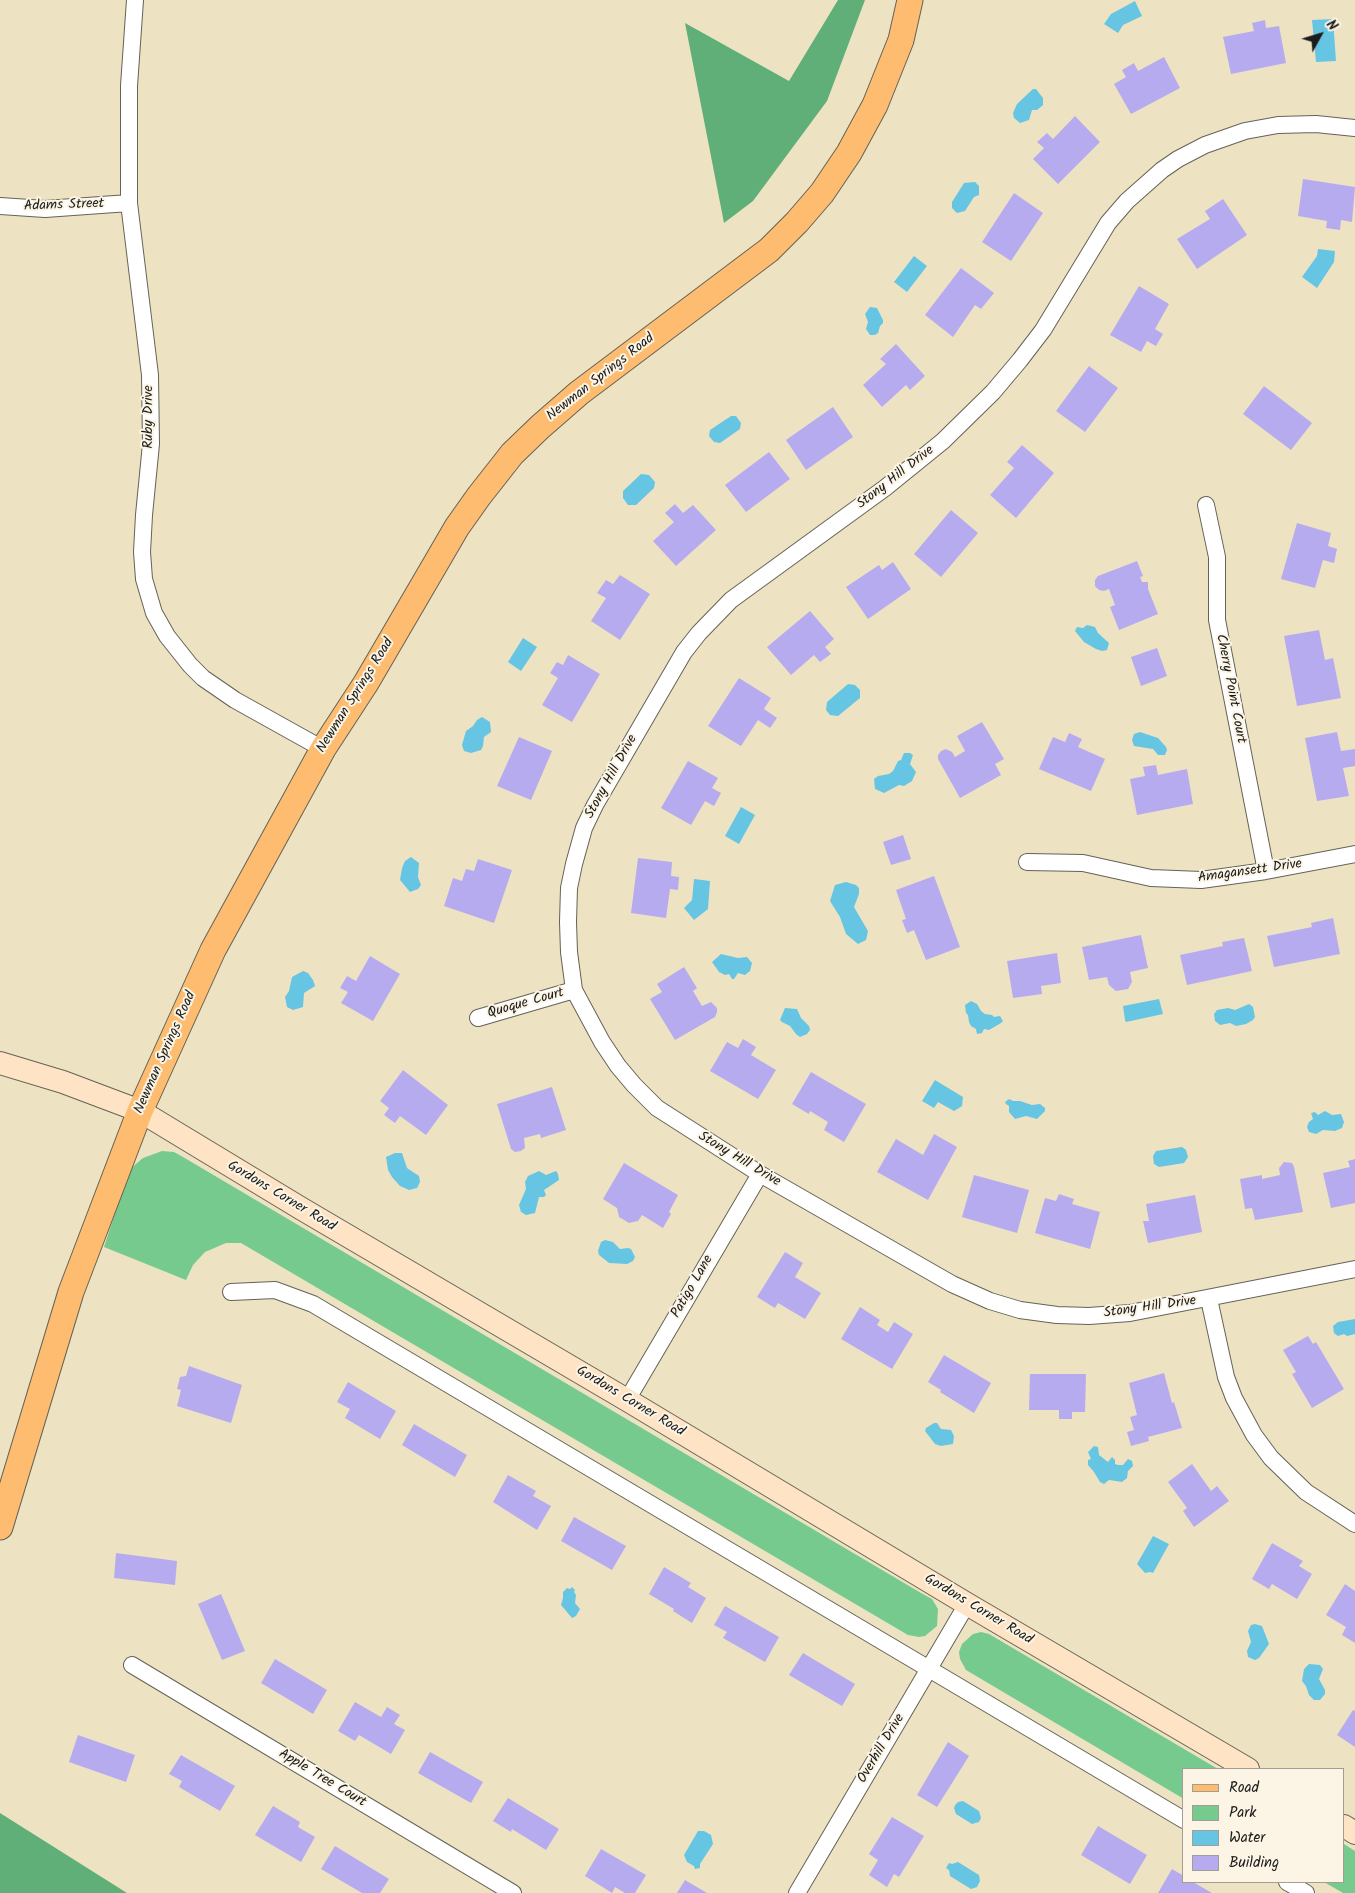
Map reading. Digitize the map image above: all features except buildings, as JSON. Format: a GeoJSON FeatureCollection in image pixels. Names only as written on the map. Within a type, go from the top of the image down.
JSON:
{"type":"FeatureCollection","features":[{"type":"Feature","properties":{"kind":"main road","name":"Newman Springs Road"},"geometry":{"type":"LineString","coordinates":[[0,1528],[71,1292],[140,1111],[213,950],[323,749],[366,683],[457,527],[512,454],[579,393],[769,250],[822,193],[849,153],[874,105],[901,40],[910,0]]}},
{"type":"Feature","properties":{"kind":"street","name":"Ruby Drive"},"geometry":{"type":"LineString","coordinates":[[135,0],[129,86],[129,203],[150,374],[151,444],[142,552],[144,579],[154,612],[167,636],[202,678],[235,700],[323,749]]}},
{"type":"Feature","properties":{"kind":"street","name":"Stony Hill Drive"},"geometry":{"type":"LineString","coordinates":[[1355,128],[1316,124],[1278,125],[1245,131],[1205,145],[1162,170],[1127,201],[1108,223],[1043,330],[993,392],[944,441],[885,488],[731,600],[699,633],[672,671],[595,805],[584,828],[569,888],[568,940],[574,990],[602,1042],[634,1085],[668,1116],[760,1174],[952,1284],[990,1301],[1020,1310],[1057,1316],[1130,1314],[1355,1269]]}},
{"type":"Feature","properties":{"kind":"street","name":"Adams Street"},"geometry":{"type":"LineString","coordinates":[[0,206],[45,209],[129,203]]}},
{"type":"Feature","properties":{"kind":"street","name":"Cherry Point Court"},"geometry":{"type":"LineString","coordinates":[[1206,505],[1217,557],[1217,620],[1266,872]]}},
{"type":"Feature","properties":{"kind":"street","name":"Amagansett Drive"},"geometry":{"type":"LineString","coordinates":[[1027,862],[1083,862],[1151,878],[1201,880],[1266,872],[1355,854]]}},
{"type":"Feature","properties":{"kind":"street","name":"Quoque Court"},"geometry":{"type":"LineString","coordinates":[[478,1018],[574,990]]}},
{"type":"Feature","properties":{"kind":"street","name":"Gordons Corner Road"},"geometry":{"type":"LineString","coordinates":[[0,1064],[63,1082],[140,1111],[967,1604],[1246,1768]]}},
{"type":"Feature","properties":{"kind":"street","name":"Patigo Lane"},"geometry":{"type":"LineString","coordinates":[[627,1400],[760,1174]]}},
{"type":"Feature","properties":{"kind":"street"},"geometry":{"type":"LineString","coordinates":[[231,1292],[275,1290],[313,1304],[1182,1819]]}},
{"type":"Feature","properties":{"kind":"street"},"geometry":{"type":"LineString","coordinates":[[1209,1299],[1226,1377],[1234,1398],[1254,1435],[1271,1458],[1306,1492],[1355,1524]]}},
{"type":"Feature","properties":{"kind":"street","name":"Overhill Drive"},"geometry":{"type":"LineString","coordinates":[[797,1893],[967,1604]]}},
{"type":"Feature","properties":{"kind":"street","name":"Apple Tree Court"},"geometry":{"type":"LineString","coordinates":[[132,1665],[512,1893]]}},
{"type":"Feature","properties":{"kind":"street"},"geometry":{"type":"LineString","coordinates":[[1289,1883],[1306,1893]]}},
{"type":"Feature","properties":{"kind":"green space"},"geometry":{"type":"Polygon","coordinates":[[[838,0],[865,0],[827,101],[753,201],[724,223],[685,23],[789,81],[838,0]]]}},
{"type":"Feature","properties":{"kind":"green space"},"geometry":{"type":"Polygon","coordinates":[[[162,1151],[174,1152],[183,1157],[932,1599],[938,1609],[937,1626],[925,1636],[908,1635],[241,1243],[226,1243],[205,1252],[193,1265],[186,1280],[104,1247],[129,1170],[143,1158],[162,1151]]]}},
{"type":"Feature","properties":{"kind":"green space"},"geometry":{"type":"Polygon","coordinates":[[[981,1632],[989,1634],[1216,1768],[1182,1768],[1182,1798],[966,1670],[960,1659],[959,1652],[962,1644],[973,1634],[981,1632]]]}},
{"type":"Feature","properties":{"kind":"green space"},"geometry":{"type":"Polygon","coordinates":[[[0,1813],[127,1893],[0,1893],[0,1813]]]}},
{"type":"Feature","properties":{"kind":"green space"},"geometry":{"type":"Polygon","coordinates":[[[1345,1845],[1355,1851],[1355,1893],[1343,1893],[1326,1883],[1345,1883],[1345,1845]]]}},
{"type":"Feature","properties":{"kind":"water"},"geometry":{"type":"Polygon","coordinates":[[[1135,1],[1142,16],[1123,25],[1118,33],[1104,24],[1111,14],[1135,1]]]}},
{"type":"Feature","properties":{"kind":"water"},"geometry":{"type":"Polygon","coordinates":[[[1333,19],[1336,61],[1316,62],[1312,20],[1333,19]]]}},
{"type":"Feature","properties":{"kind":"water"},"geometry":{"type":"Polygon","coordinates":[[[1033,89],[1036,89],[1043,98],[1043,105],[1037,110],[1032,110],[1029,120],[1020,123],[1014,118],[1013,113],[1017,104],[1033,89]]]}},
{"type":"Feature","properties":{"kind":"water"},"geometry":{"type":"Polygon","coordinates":[[[975,182],[979,186],[979,195],[974,197],[965,211],[957,213],[952,208],[952,202],[964,183],[975,182]]]}},
{"type":"Feature","properties":{"kind":"water"},"geometry":{"type":"Polygon","coordinates":[[[1318,249],[1335,251],[1334,262],[1317,288],[1302,277],[1317,256],[1318,249]]]}},
{"type":"Feature","properties":{"kind":"water"},"geometry":{"type":"Polygon","coordinates":[[[914,256],[927,266],[907,292],[894,282],[914,256]]]}},
{"type":"Feature","properties":{"kind":"water"},"geometry":{"type":"Polygon","coordinates":[[[870,307],[877,308],[883,320],[878,333],[875,335],[870,335],[866,329],[868,322],[865,314],[870,307]]]}},
{"type":"Feature","properties":{"kind":"water"},"geometry":{"type":"Polygon","coordinates":[[[731,416],[736,416],[741,423],[740,429],[720,443],[714,442],[709,436],[710,430],[731,416]]]}},
{"type":"Feature","properties":{"kind":"water"},"geometry":{"type":"Polygon","coordinates":[[[641,474],[649,475],[655,482],[654,488],[636,505],[628,505],[623,498],[623,491],[641,474]]]}},
{"type":"Feature","properties":{"kind":"water"},"geometry":{"type":"Polygon","coordinates":[[[1087,625],[1095,627],[1098,633],[1109,643],[1107,650],[1096,649],[1084,642],[1075,631],[1077,627],[1083,628],[1087,625]]]}},
{"type":"Feature","properties":{"kind":"water"},"geometry":{"type":"Polygon","coordinates":[[[523,638],[537,647],[521,671],[508,662],[523,638]]]}},
{"type":"Feature","properties":{"kind":"water"},"geometry":{"type":"Polygon","coordinates":[[[848,684],[855,685],[860,690],[860,698],[838,716],[830,715],[826,710],[827,702],[848,684]]]}},
{"type":"Feature","properties":{"kind":"water"},"geometry":{"type":"Polygon","coordinates":[[[482,717],[490,722],[491,732],[484,737],[481,750],[471,753],[464,751],[462,745],[466,731],[482,717]]]}},
{"type":"Feature","properties":{"kind":"water"},"geometry":{"type":"Polygon","coordinates":[[[1140,732],[1158,738],[1166,747],[1165,755],[1158,755],[1153,749],[1134,746],[1132,740],[1134,734],[1140,732]]]}},
{"type":"Feature","properties":{"kind":"water"},"geometry":{"type":"Polygon","coordinates":[[[904,753],[913,755],[910,764],[916,772],[912,781],[884,793],[875,789],[874,779],[893,771],[904,753]]]}},
{"type":"Feature","properties":{"kind":"water"},"geometry":{"type":"Polygon","coordinates":[[[741,807],[755,815],[739,844],[725,836],[741,807]]]}},
{"type":"Feature","properties":{"kind":"water"},"geometry":{"type":"Polygon","coordinates":[[[411,857],[419,863],[418,877],[421,885],[418,889],[410,892],[400,880],[405,861],[411,857]]]}},
{"type":"Feature","properties":{"kind":"water"},"geometry":{"type":"Polygon","coordinates":[[[694,879],[710,881],[708,909],[694,920],[684,908],[692,900],[694,879]]]}},
{"type":"Feature","properties":{"kind":"water"},"geometry":{"type":"Polygon","coordinates":[[[846,882],[859,888],[859,894],[854,907],[868,931],[866,940],[858,944],[846,934],[840,917],[830,901],[835,885],[846,882]]]}},
{"type":"Feature","properties":{"kind":"water"},"geometry":{"type":"Polygon","coordinates":[[[721,954],[738,958],[747,957],[752,963],[750,971],[745,975],[738,973],[734,979],[729,974],[725,975],[719,972],[712,962],[721,954]]]}},
{"type":"Feature","properties":{"kind":"water"},"geometry":{"type":"Polygon","coordinates":[[[303,971],[308,973],[315,986],[304,993],[303,1007],[293,1010],[287,1007],[285,997],[289,991],[292,977],[303,971]]]}},
{"type":"Feature","properties":{"kind":"water"},"geometry":{"type":"Polygon","coordinates":[[[1159,999],[1163,1014],[1126,1022],[1123,1006],[1159,999]]]}},
{"type":"Feature","properties":{"kind":"water"},"geometry":{"type":"Polygon","coordinates":[[[971,1001],[977,1004],[985,1014],[994,1017],[1000,1016],[1003,1021],[989,1030],[984,1029],[982,1033],[977,1034],[976,1029],[971,1026],[966,1013],[965,1005],[971,1001]]]}},
{"type":"Feature","properties":{"kind":"water"},"geometry":{"type":"Polygon","coordinates":[[[1249,1004],[1253,1007],[1255,1017],[1246,1024],[1236,1026],[1230,1023],[1220,1025],[1215,1021],[1214,1014],[1217,1010],[1228,1008],[1235,1010],[1249,1004]]]}},
{"type":"Feature","properties":{"kind":"water"},"geometry":{"type":"Polygon","coordinates":[[[785,1008],[797,1009],[801,1018],[809,1026],[810,1030],[807,1034],[800,1037],[790,1026],[780,1020],[785,1008]]]}},
{"type":"Feature","properties":{"kind":"water"},"geometry":{"type":"Polygon","coordinates":[[[935,1080],[963,1097],[962,1106],[954,1111],[938,1102],[934,1108],[922,1101],[935,1080]]]}},
{"type":"Feature","properties":{"kind":"water"},"geometry":{"type":"Polygon","coordinates":[[[1009,1099],[1032,1105],[1040,1104],[1045,1108],[1045,1111],[1037,1119],[1026,1116],[1015,1119],[1009,1112],[1009,1106],[1005,1102],[1009,1099]]]}},
{"type":"Feature","properties":{"kind":"water"},"geometry":{"type":"Polygon","coordinates":[[[1325,1111],[1332,1115],[1341,1114],[1344,1122],[1342,1128],[1335,1131],[1323,1130],[1316,1134],[1309,1132],[1307,1127],[1313,1119],[1311,1113],[1315,1112],[1318,1115],[1325,1111]]]}},
{"type":"Feature","properties":{"kind":"water"},"geometry":{"type":"Polygon","coordinates":[[[1182,1147],[1186,1150],[1188,1157],[1184,1163],[1159,1167],[1154,1164],[1153,1156],[1156,1151],[1182,1147]]]}},
{"type":"Feature","properties":{"kind":"water"},"geometry":{"type":"Polygon","coordinates":[[[395,1153],[402,1153],[407,1168],[419,1176],[420,1182],[417,1188],[409,1190],[400,1186],[392,1177],[388,1170],[386,1157],[395,1153]]]}},
{"type":"Feature","properties":{"kind":"water"},"geometry":{"type":"Polygon","coordinates":[[[539,1171],[546,1175],[556,1171],[559,1180],[544,1190],[546,1195],[539,1197],[535,1213],[526,1215],[521,1212],[519,1205],[526,1189],[525,1182],[528,1176],[539,1171]]]}},
{"type":"Feature","properties":{"kind":"water"},"geometry":{"type":"Polygon","coordinates":[[[605,1240],[613,1242],[620,1249],[631,1249],[635,1257],[633,1261],[627,1264],[609,1263],[599,1255],[598,1251],[601,1242],[605,1240]]]}},
{"type":"Feature","properties":{"kind":"water"},"geometry":{"type":"Polygon","coordinates":[[[1355,1319],[1355,1334],[1338,1336],[1334,1333],[1333,1326],[1338,1322],[1355,1319]]]}},
{"type":"Feature","properties":{"kind":"water"},"geometry":{"type":"Polygon","coordinates":[[[937,1423],[941,1429],[951,1430],[954,1436],[953,1444],[941,1446],[935,1444],[925,1431],[926,1428],[937,1423]]]}},
{"type":"Feature","properties":{"kind":"water"},"geometry":{"type":"Polygon","coordinates":[[[1094,1446],[1098,1447],[1099,1455],[1108,1462],[1112,1457],[1115,1460],[1115,1464],[1118,1465],[1123,1465],[1128,1459],[1132,1461],[1133,1466],[1128,1471],[1127,1478],[1122,1482],[1109,1480],[1104,1484],[1100,1482],[1088,1465],[1088,1460],[1091,1459],[1088,1452],[1094,1446]]]}},
{"type":"Feature","properties":{"kind":"water"},"geometry":{"type":"Polygon","coordinates":[[[1153,1536],[1169,1544],[1153,1573],[1145,1573],[1137,1564],[1153,1536]]]}},
{"type":"Feature","properties":{"kind":"water"},"geometry":{"type":"Polygon","coordinates":[[[572,1587],[576,1595],[575,1603],[580,1609],[576,1616],[572,1618],[561,1605],[563,1592],[567,1588],[570,1589],[572,1587]]]}},
{"type":"Feature","properties":{"kind":"water"},"geometry":{"type":"Polygon","coordinates":[[[1251,1625],[1262,1626],[1269,1644],[1259,1658],[1255,1660],[1248,1657],[1247,1651],[1251,1642],[1248,1631],[1251,1625]]]}},
{"type":"Feature","properties":{"kind":"water"},"geometry":{"type":"Polygon","coordinates":[[[1309,1664],[1320,1665],[1323,1669],[1319,1679],[1325,1694],[1320,1700],[1314,1700],[1309,1695],[1302,1681],[1304,1669],[1309,1664]]]}},
{"type":"Feature","properties":{"kind":"water"},"geometry":{"type":"Polygon","coordinates":[[[963,1801],[979,1811],[981,1818],[979,1822],[972,1824],[956,1814],[955,1805],[963,1801]]]}},
{"type":"Feature","properties":{"kind":"water"},"geometry":{"type":"Polygon","coordinates":[[[698,1831],[704,1831],[711,1835],[713,1844],[700,1864],[700,1868],[695,1869],[694,1866],[687,1862],[684,1855],[698,1831]]]}},
{"type":"Feature","properties":{"kind":"water"},"geometry":{"type":"Polygon","coordinates":[[[958,1862],[979,1875],[980,1881],[977,1887],[971,1889],[950,1876],[949,1870],[946,1868],[949,1863],[958,1862]]]}}]}
